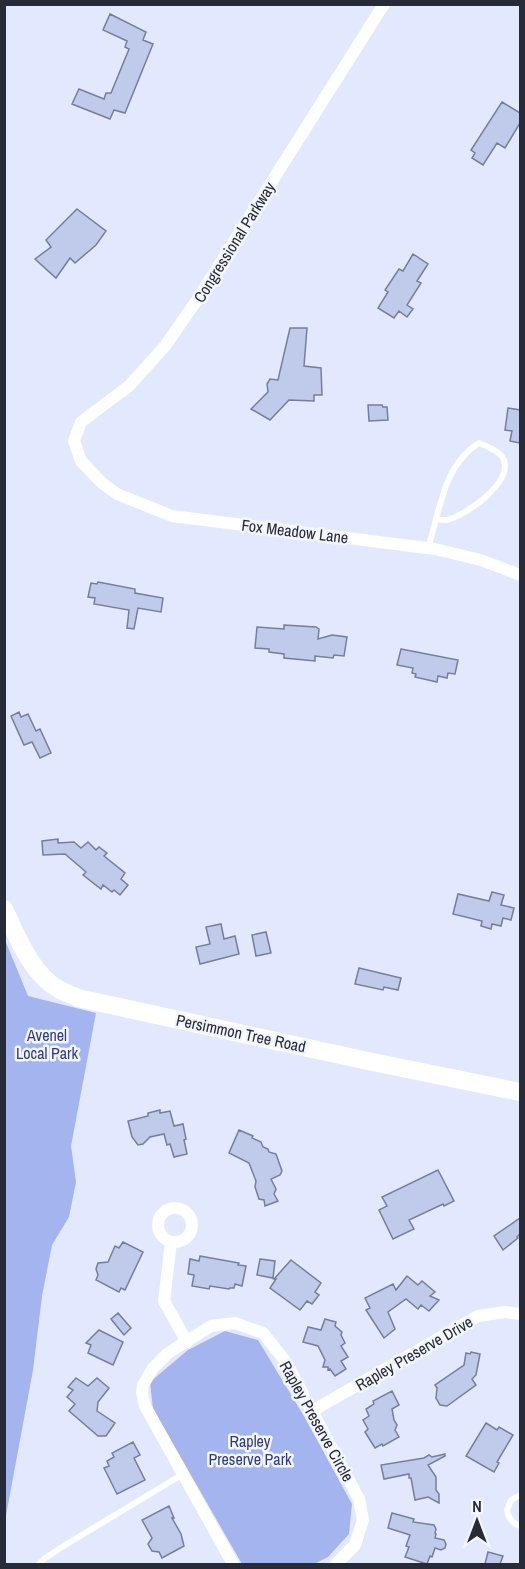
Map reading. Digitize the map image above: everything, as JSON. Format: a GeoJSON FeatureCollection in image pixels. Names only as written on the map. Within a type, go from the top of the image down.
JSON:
{"type":"FeatureCollection","features":[{"type":"Feature","properties":{"kind":"main road","name":"Persimmon Tree Road"},"geometry":{"type":"LineString","coordinates":[[4,909],[22,948],[39,972],[58,989],[78,998],[520,1092]]}},
{"type":"Feature","properties":{"kind":"street","name":"Congressional Parkway"},"geometry":{"type":"LineString","coordinates":[[81,461],[74,441],[81,422],[129,386],[165,346],[207,286],[384,4]]}},
{"type":"Feature","properties":{"kind":"street","name":"Fox Meadow Lane"},"geometry":{"type":"LineString","coordinates":[[81,461],[102,483],[117,494],[172,516],[428,548],[481,560],[520,575]]}},
{"type":"Feature","properties":{"kind":"street"},"geometry":{"type":"LineString","coordinates":[[171,1242],[164,1301],[187,1342]]}},
{"type":"Feature","properties":{"kind":"street","name":"Rapley Preserve Drive"},"geometry":{"type":"LineString","coordinates":[[312,1411],[478,1316],[505,1312],[520,1314]]}},
{"type":"Feature","properties":{"kind":"street","name":"Rapley Preserve Circle"},"geometry":{"type":"LineString","coordinates":[[233,1564],[146,1406],[142,1384],[153,1368],[168,1353],[211,1326],[235,1323],[263,1333],[286,1362],[359,1499],[363,1520],[355,1545],[336,1564]]}},
{"type":"Feature","properties":{"kind":"lane"},"geometry":{"type":"LineString","coordinates":[[428,548],[442,496],[451,474],[468,450],[480,443],[503,458],[506,469],[501,481],[492,492],[461,514],[445,520],[436,519]]}},
{"type":"Feature","properties":{"kind":"lane"},"geometry":{"type":"LineString","coordinates":[[39,1564],[44,1558],[183,1474]]}},
{"type":"Feature","properties":{"kind":"lane"},"geometry":{"type":"LineString","coordinates":[[520,1495],[511,1500],[507,1510],[510,1520],[520,1526]]}},
{"type":"Feature","properties":{"kind":"green space","name":"Avenel Local Park"},"geometry":{"type":"Polygon","coordinates":[[[5,940],[28,996],[96,1013],[71,1146],[76,1182],[69,1217],[52,1245],[42,1296],[33,1370],[5,1521],[5,940]]]}},
{"type":"Feature","properties":{"kind":"green space","name":"Rapley Preserve Park"},"geometry":{"type":"Polygon","coordinates":[[[225,1331],[258,1340],[305,1418],[352,1504],[349,1534],[328,1557],[314,1564],[242,1564],[153,1409],[150,1382],[188,1350],[225,1331]]]}},
{"type":"Feature","properties":{"kind":"building"},"geometry":{"type":"Polygon","coordinates":[[[110,14],[146,32],[143,40],[153,44],[125,113],[114,110],[110,119],[72,104],[79,89],[104,99],[106,93],[111,93],[129,49],[125,47],[127,41],[103,30],[110,14]]]}},
{"type":"Feature","properties":{"kind":"building"},"geometry":{"type":"Polygon","coordinates":[[[502,102],[520,113],[520,123],[505,148],[497,143],[483,165],[472,158],[475,153],[471,150],[502,102]]]}},
{"type":"Feature","properties":{"kind":"building"},"geometry":{"type":"Polygon","coordinates":[[[77,209],[106,231],[96,245],[75,263],[70,258],[56,278],[35,259],[51,247],[46,240],[77,209]]]}},
{"type":"Feature","properties":{"kind":"building"},"geometry":{"type":"Polygon","coordinates":[[[413,254],[428,264],[417,281],[421,283],[407,305],[413,309],[407,317],[399,311],[394,318],[378,308],[388,292],[385,290],[399,269],[403,271],[413,254]]]}},
{"type":"Feature","properties":{"kind":"building"},"geometry":{"type":"Polygon","coordinates":[[[290,328],[307,328],[304,366],[321,368],[322,395],[314,395],[314,401],[289,400],[270,420],[251,409],[268,392],[267,384],[270,379],[278,380],[290,328]]]}},
{"type":"Feature","properties":{"kind":"building"},"geometry":{"type":"Polygon","coordinates":[[[368,405],[387,407],[388,420],[369,421],[368,405]]]}},
{"type":"Feature","properties":{"kind":"building"},"geometry":{"type":"Polygon","coordinates":[[[508,408],[520,410],[520,443],[510,441],[512,431],[505,430],[508,408]]]}},
{"type":"Feature","properties":{"kind":"building"},"geometry":{"type":"Polygon","coordinates":[[[98,582],[135,589],[135,593],[163,598],[161,612],[138,608],[134,629],[127,628],[129,610],[94,604],[95,598],[88,597],[91,583],[97,584],[98,582]]]}},
{"type":"Feature","properties":{"kind":"building"},"geometry":{"type":"Polygon","coordinates":[[[284,625],[316,627],[319,629],[318,639],[332,635],[347,637],[344,656],[334,655],[333,658],[315,656],[315,661],[284,658],[284,654],[269,652],[269,649],[255,648],[257,627],[284,629],[284,625]]]}},
{"type":"Feature","properties":{"kind":"building"},"geometry":{"type":"Polygon","coordinates":[[[401,649],[458,660],[455,674],[448,673],[447,678],[438,676],[437,682],[415,677],[416,674],[412,673],[413,668],[397,665],[401,649]]]}},
{"type":"Feature","properties":{"kind":"building"},"geometry":{"type":"Polygon","coordinates":[[[19,712],[21,717],[28,714],[36,731],[40,729],[51,753],[40,758],[32,742],[24,745],[11,716],[19,712]]]}},
{"type":"Feature","properties":{"kind":"building"},"geometry":{"type":"Polygon","coordinates":[[[58,839],[58,843],[74,842],[81,848],[88,842],[96,850],[99,847],[107,853],[104,856],[125,873],[121,879],[128,885],[120,895],[103,885],[101,889],[83,875],[86,872],[65,854],[43,855],[42,841],[58,839]]]}},
{"type":"Feature","properties":{"kind":"building"},"geometry":{"type":"Polygon","coordinates":[[[492,892],[504,895],[501,905],[514,908],[511,920],[503,918],[501,926],[492,924],[491,929],[481,926],[482,921],[453,914],[458,894],[489,901],[492,892]]]}},
{"type":"Feature","properties":{"kind":"building"},"geometry":{"type":"Polygon","coordinates":[[[221,924],[224,939],[235,936],[239,954],[200,964],[196,947],[210,944],[206,927],[221,924]]]}},
{"type":"Feature","properties":{"kind":"building"},"geometry":{"type":"Polygon","coordinates":[[[266,932],[271,953],[256,956],[252,935],[266,932]]]}},
{"type":"Feature","properties":{"kind":"building"},"geometry":{"type":"Polygon","coordinates":[[[359,968],[401,978],[398,990],[384,987],[383,990],[355,984],[359,968]]]}},
{"type":"Feature","properties":{"kind":"building"},"geometry":{"type":"Polygon","coordinates":[[[160,1110],[160,1113],[170,1111],[174,1126],[183,1124],[187,1154],[174,1157],[164,1134],[150,1137],[143,1144],[138,1145],[132,1137],[128,1121],[160,1110]]]}},
{"type":"Feature","properties":{"kind":"building"},"geometry":{"type":"Polygon","coordinates":[[[239,1130],[253,1136],[252,1138],[261,1142],[269,1152],[276,1154],[282,1171],[280,1175],[271,1179],[278,1201],[265,1206],[264,1200],[259,1199],[255,1187],[256,1181],[249,1163],[229,1153],[239,1130]]]}},
{"type":"Feature","properties":{"kind":"building"},"geometry":{"type":"Polygon","coordinates":[[[438,1170],[454,1201],[409,1220],[414,1229],[393,1239],[379,1210],[387,1206],[382,1197],[438,1170]]]}},
{"type":"Feature","properties":{"kind":"building"},"geometry":{"type":"Polygon","coordinates":[[[520,1218],[518,1238],[503,1250],[494,1236],[520,1218]]]}},
{"type":"Feature","properties":{"kind":"building"},"geometry":{"type":"Polygon","coordinates":[[[123,1242],[143,1252],[125,1290],[121,1288],[119,1292],[96,1280],[98,1275],[96,1269],[98,1263],[108,1262],[115,1246],[119,1248],[123,1242]]]}},
{"type":"Feature","properties":{"kind":"building"},"geometry":{"type":"Polygon","coordinates":[[[200,1256],[246,1266],[242,1286],[235,1284],[234,1288],[229,1289],[210,1286],[209,1289],[192,1286],[194,1275],[188,1274],[190,1259],[199,1261],[200,1256]]]}},
{"type":"Feature","properties":{"kind":"building"},"geometry":{"type":"Polygon","coordinates":[[[260,1259],[275,1261],[273,1278],[257,1275],[260,1259]]]}},
{"type":"Feature","properties":{"kind":"building"},"geometry":{"type":"Polygon","coordinates":[[[291,1260],[321,1283],[315,1292],[319,1295],[312,1304],[307,1301],[300,1310],[270,1288],[276,1279],[274,1279],[291,1260]]]}},
{"type":"Feature","properties":{"kind":"building"},"geometry":{"type":"Polygon","coordinates":[[[407,1276],[418,1285],[422,1281],[435,1292],[430,1296],[439,1300],[429,1311],[421,1305],[418,1309],[406,1299],[388,1312],[395,1329],[384,1338],[366,1310],[370,1308],[365,1298],[393,1284],[396,1290],[407,1276]]]}},
{"type":"Feature","properties":{"kind":"building"},"geometry":{"type":"Polygon","coordinates":[[[118,1313],[131,1328],[124,1335],[111,1319],[118,1313]]]}},
{"type":"Feature","properties":{"kind":"building"},"geometry":{"type":"Polygon","coordinates":[[[325,1319],[336,1322],[335,1326],[342,1332],[345,1343],[341,1346],[348,1357],[341,1361],[346,1369],[335,1376],[330,1369],[328,1370],[328,1367],[323,1367],[325,1360],[318,1346],[303,1342],[308,1327],[321,1330],[325,1319]]]}},
{"type":"Feature","properties":{"kind":"building"},"geometry":{"type":"Polygon","coordinates":[[[99,1330],[123,1342],[113,1365],[88,1353],[91,1345],[86,1343],[99,1330]]]}},
{"type":"Feature","properties":{"kind":"building"},"geometry":{"type":"Polygon","coordinates":[[[466,1353],[480,1354],[476,1375],[472,1379],[476,1385],[447,1406],[440,1405],[436,1398],[435,1385],[464,1365],[466,1353]]]}},
{"type":"Feature","properties":{"kind":"building"},"geometry":{"type":"Polygon","coordinates":[[[76,1378],[88,1386],[97,1378],[109,1388],[98,1402],[97,1411],[115,1423],[106,1436],[98,1436],[69,1411],[75,1404],[67,1397],[73,1390],[68,1387],[76,1378]]]}},
{"type":"Feature","properties":{"kind":"building"},"geometry":{"type":"Polygon","coordinates":[[[392,1391],[399,1405],[392,1409],[397,1425],[395,1430],[399,1437],[375,1448],[365,1432],[368,1429],[363,1420],[369,1416],[366,1409],[374,1404],[373,1401],[392,1391]]]}},
{"type":"Feature","properties":{"kind":"building"},"geometry":{"type":"Polygon","coordinates":[[[486,1423],[497,1430],[499,1427],[513,1435],[497,1462],[499,1463],[494,1472],[466,1456],[486,1423]]]}},
{"type":"Feature","properties":{"kind":"building"},"geometry":{"type":"Polygon","coordinates":[[[133,1442],[140,1455],[134,1458],[145,1480],[117,1494],[104,1468],[109,1466],[107,1461],[114,1457],[112,1453],[133,1442]]]}},
{"type":"Feature","properties":{"kind":"building"},"geometry":{"type":"Polygon","coordinates":[[[445,1454],[428,1465],[436,1477],[439,1503],[428,1497],[415,1500],[409,1474],[384,1479],[381,1465],[445,1454]]]}},
{"type":"Feature","properties":{"kind":"building"},"geometry":{"type":"Polygon","coordinates":[[[169,1506],[184,1546],[162,1558],[159,1552],[152,1551],[148,1544],[152,1538],[142,1520],[169,1506]]]}},
{"type":"Feature","properties":{"kind":"building"},"geometry":{"type":"Polygon","coordinates":[[[392,1513],[414,1519],[413,1522],[434,1525],[435,1538],[444,1540],[445,1548],[441,1550],[435,1548],[427,1564],[405,1557],[410,1535],[388,1528],[392,1513]]]}},
{"type":"Feature","properties":{"kind":"building"},"geometry":{"type":"Polygon","coordinates":[[[488,1552],[503,1556],[500,1564],[485,1564],[488,1552]]]}}]}
